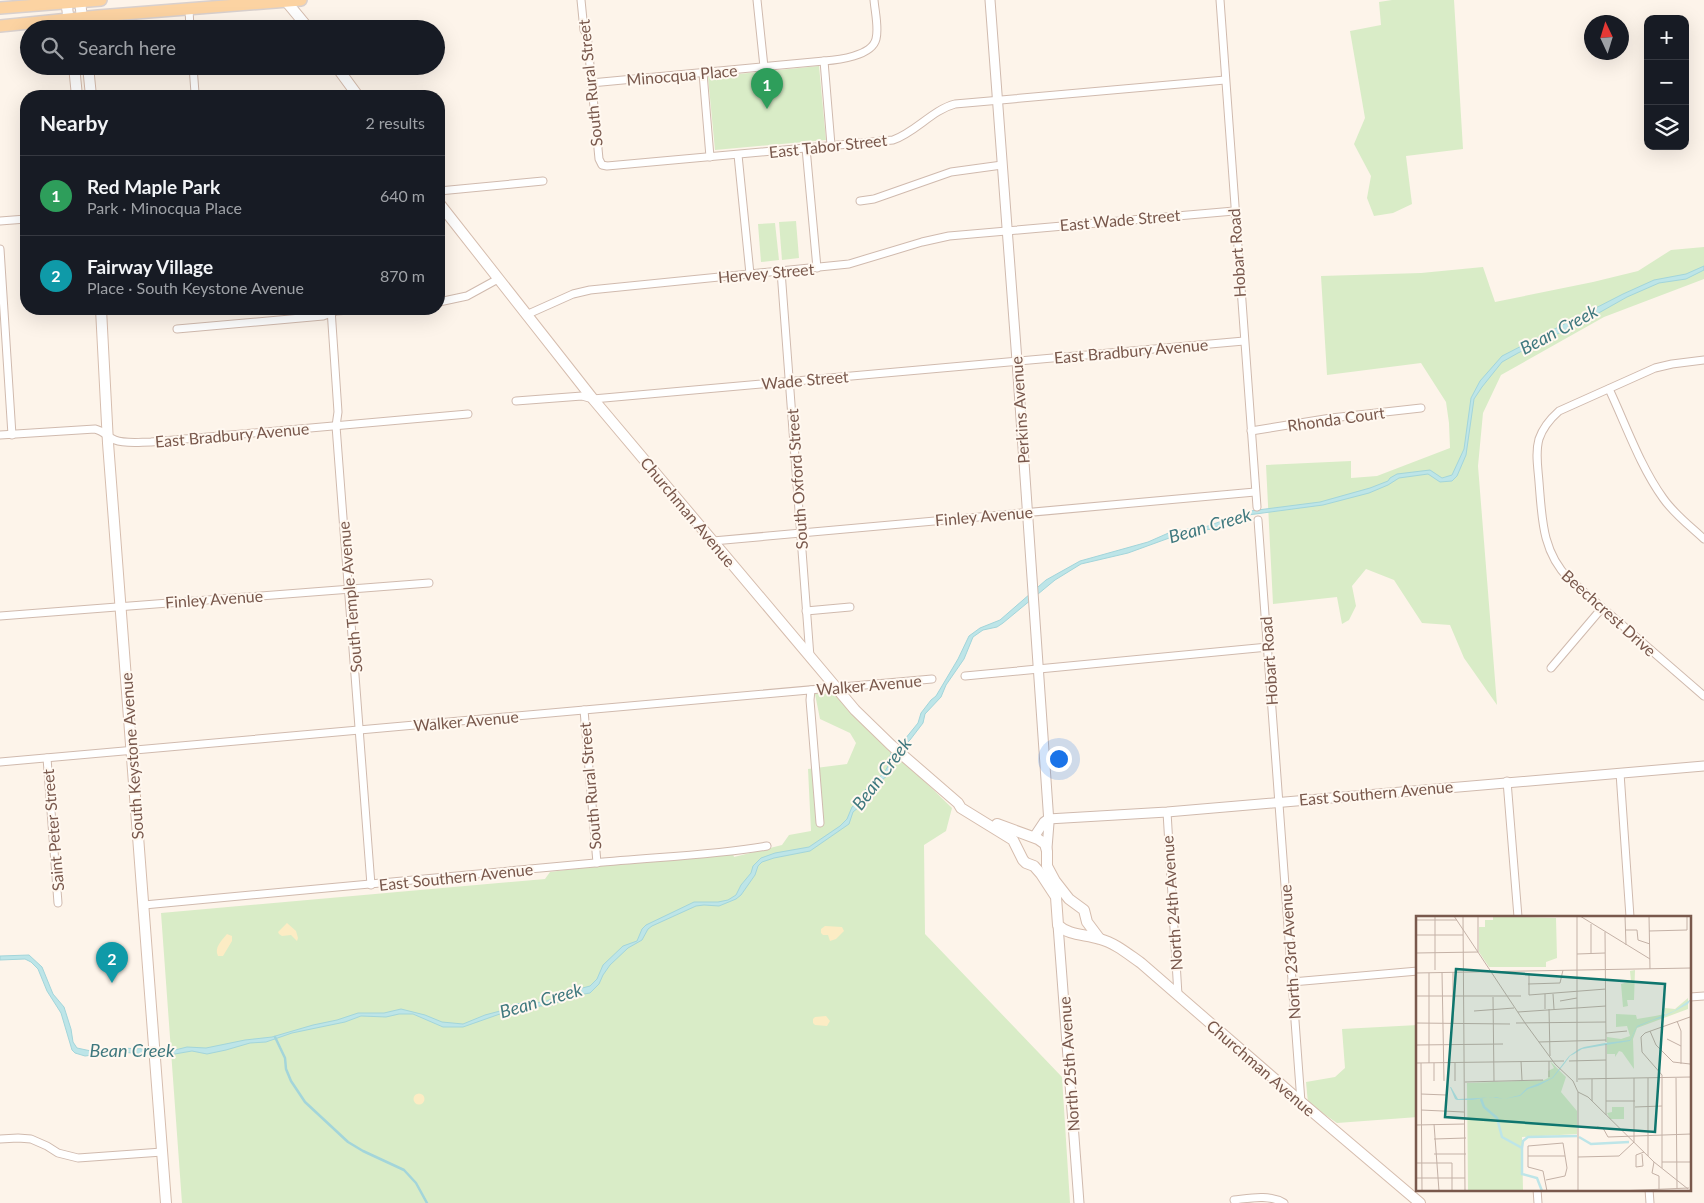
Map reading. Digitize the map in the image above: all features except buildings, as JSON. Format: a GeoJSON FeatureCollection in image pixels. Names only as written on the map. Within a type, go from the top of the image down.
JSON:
{"type":"FeatureCollection","features":[{"type":"Feature","properties":{"kind":"main road"},"geometry":{"type":"LineString","coordinates":[[0,8],[66,1],[101,0]]}},
{"type":"Feature","properties":{"kind":"main road"},"geometry":{"type":"LineString","coordinates":[[106,20],[189,9],[301,0]]}},
{"type":"Feature","properties":{"kind":"main road"},"geometry":{"type":"LineString","coordinates":[[66,1],[68,20]]}},
{"type":"Feature","properties":{"kind":"main road"},"geometry":{"type":"LineString","coordinates":[[80,1],[83,20]]}},
{"type":"Feature","properties":{"kind":"main road"},"geometry":{"type":"LineString","coordinates":[[286,1],[302,20]]}},
{"type":"Feature","properties":{"kind":"main road"},"geometry":{"type":"LineString","coordinates":[[0,26],[20,25]]}},
{"type":"Feature","properties":{"kind":"main road"},"geometry":{"type":"LineString","coordinates":[[75,75],[76,90]]}},
{"type":"Feature","properties":{"kind":"main road"},"geometry":{"type":"LineString","coordinates":[[89,75],[90,90]]}},
{"type":"Feature","properties":{"kind":"main road"},"geometry":{"type":"LineString","coordinates":[[343,75],[354,90]]}},
{"type":"Feature","properties":{"kind":"main road","name":"Churchman Avenue"},"geometry":{"type":"LineString","coordinates":[[445,210],[526,316],[593,399],[855,710],[891,745],[958,803],[994,823],[1041,841],[1047,848],[1047,866],[1055,881],[1069,899],[1082,908],[1088,925],[1098,938]]}},
{"type":"Feature","properties":{"kind":"main road","name":"South Keystone Avenue"},"geometry":{"type":"LineString","coordinates":[[101,315],[107,435],[166,1203]]}},
{"type":"Feature","properties":{"kind":"main road","name":"Churchman Avenue"},"geometry":{"type":"LineString","coordinates":[[958,803],[961,808],[971,815],[1013,840],[1023,860],[1026,864],[1034,866],[1056,898],[1058,926],[1073,933],[1098,938],[1125,952],[1178,995],[1420,1203]]}},
{"type":"Feature","properties":{"kind":"main road"},"geometry":{"type":"LineString","coordinates":[[1020,852],[1022,842],[1033,837]]}},
{"type":"Feature","properties":{"kind":"main road"},"geometry":{"type":"LineString","coordinates":[[1034,866],[1038,866],[1046,858]]}},
{"type":"Feature","properties":{"kind":"main road"},"geometry":{"type":"LineString","coordinates":[[1073,933],[1082,927],[1085,918]]}},
{"type":"Feature","properties":{"kind":"street","name":"South Rural Street"},"geometry":{"type":"LineString","coordinates":[[581,0],[584,30],[587,34],[599,159],[602,165]]}},
{"type":"Feature","properties":{"kind":"street"},"geometry":{"type":"LineString","coordinates":[[758,0],[764,67]]}},
{"type":"Feature","properties":{"kind":"street","name":"Minocqua Place"},"geometry":{"type":"LineString","coordinates":[[591,83],[854,57],[875,44],[877,33],[874,0]]}},
{"type":"Feature","properties":{"kind":"street","name":"Perkins Avenue"},"geometry":{"type":"LineString","coordinates":[[990,0],[1039,670],[1049,823],[1047,848]]}},
{"type":"Feature","properties":{"kind":"street","name":"Hobart Road"},"geometry":{"type":"LineString","coordinates":[[1220,0],[1257,506]]}},
{"type":"Feature","properties":{"kind":"street"},"geometry":{"type":"LineString","coordinates":[[189,9],[190,20]]}},
{"type":"Feature","properties":{"kind":"street"},"geometry":{"type":"LineString","coordinates":[[824,61],[831,145]]}},
{"type":"Feature","properties":{"kind":"street"},"geometry":{"type":"LineString","coordinates":[[703,73],[710,157]]}},
{"type":"Feature","properties":{"kind":"street"},"geometry":{"type":"LineString","coordinates":[[194,75],[195,90]]}},
{"type":"Feature","properties":{"kind":"street","name":"East Tabor Street"},"geometry":{"type":"LineString","coordinates":[[602,165],[738,155],[893,140],[947,106],[1225,80]]}},
{"type":"Feature","properties":{"kind":"street"},"geometry":{"type":"LineString","coordinates":[[806,148],[817,268]]}},
{"type":"Feature","properties":{"kind":"street"},"geometry":{"type":"LineString","coordinates":[[738,155],[750,274]]}},
{"type":"Feature","properties":{"kind":"street"},"geometry":{"type":"LineString","coordinates":[[860,201],[874,199],[951,172],[1002,165]]}},
{"type":"Feature","properties":{"kind":"street"},"geometry":{"type":"LineString","coordinates":[[445,190],[543,181]]}},
{"type":"Feature","properties":{"kind":"street","name":"East Wade Street"},"geometry":{"type":"LineString","coordinates":[[1007,230],[1234,210]]}},
{"type":"Feature","properties":{"kind":"street"},"geometry":{"type":"LineString","coordinates":[[0,221],[20,219]]}},
{"type":"Feature","properties":{"kind":"street","name":"Hervey Street"},"geometry":{"type":"LineString","coordinates":[[526,316],[573,294],[590,290],[857,263],[935,238],[1007,230]]}},
{"type":"Feature","properties":{"kind":"street"},"geometry":{"type":"LineString","coordinates":[[0,249],[12,435]]}},
{"type":"Feature","properties":{"kind":"street","name":"South Oxford Street"},"geometry":{"type":"LineString","coordinates":[[781,271],[810,657]]}},
{"type":"Feature","properties":{"kind":"street"},"geometry":{"type":"LineString","coordinates":[[445,301],[467,296],[498,279]]}},
{"type":"Feature","properties":{"kind":"street"},"geometry":{"type":"LineString","coordinates":[[176,329],[325,315]]}},
{"type":"Feature","properties":{"kind":"street","name":"South Temple Avenue"},"geometry":{"type":"LineString","coordinates":[[331,315],[338,408],[336,426],[371,885]]}},
{"type":"Feature","properties":{"kind":"street","name":"East Bradbury Avenue"},"geometry":{"type":"LineString","coordinates":[[1017,361],[1244,341]]}},
{"type":"Feature","properties":{"kind":"street"},"geometry":{"type":"LineString","coordinates":[[1704,360],[1655,368],[1609,388],[1656,488],[1672,510],[1704,539]]}},
{"type":"Feature","properties":{"kind":"street","name":"Wade Street"},"geometry":{"type":"LineString","coordinates":[[593,399],[1017,361]]}},
{"type":"Feature","properties":{"kind":"street","name":"Beechcrest Drive"},"geometry":{"type":"LineString","coordinates":[[1609,388],[1560,411],[1546,425],[1539,440],[1537,453],[1542,523],[1546,544],[1552,557],[1564,574],[1704,696]]}},
{"type":"Feature","properties":{"kind":"street"},"geometry":{"type":"LineString","coordinates":[[516,400],[582,396],[593,399]]}},
{"type":"Feature","properties":{"kind":"street","name":"Rhonda Court"},"geometry":{"type":"LineString","coordinates":[[1251,431],[1331,418],[1421,408]]}},
{"type":"Feature","properties":{"kind":"street","name":"East Bradbury Avenue"},"geometry":{"type":"LineString","coordinates":[[0,436],[95,428],[121,442],[151,442],[468,414]]}},
{"type":"Feature","properties":{"kind":"street","name":"Finley Avenue"},"geometry":{"type":"LineString","coordinates":[[713,541],[1255,492]]}},
{"type":"Feature","properties":{"kind":"street","name":"Hobart Road"},"geometry":{"type":"LineString","coordinates":[[1258,520],[1279,802]]}},
{"type":"Feature","properties":{"kind":"street","name":"Finley Avenue"},"geometry":{"type":"LineString","coordinates":[[0,616],[429,582]]}},
{"type":"Feature","properties":{"kind":"street"},"geometry":{"type":"LineString","coordinates":[[806,611],[850,607]]}},
{"type":"Feature","properties":{"kind":"street"},"geometry":{"type":"LineString","coordinates":[[1551,668],[1602,608]]}},
{"type":"Feature","properties":{"kind":"street"},"geometry":{"type":"LineString","coordinates":[[965,676],[1268,647]]}},
{"type":"Feature","properties":{"kind":"street","name":"Walker Avenue"},"geometry":{"type":"LineString","coordinates":[[0,762],[932,679]]}},
{"type":"Feature","properties":{"kind":"street"},"geometry":{"type":"LineString","coordinates":[[811,690],[810,700],[820,823]]}},
{"type":"Feature","properties":{"kind":"street","name":"South Rural Street"},"geometry":{"type":"LineString","coordinates":[[584,710],[597,863]]}},
{"type":"Feature","properties":{"kind":"street","name":"Saint Peter Street"},"geometry":{"type":"LineString","coordinates":[[47,758],[58,903]]}},
{"type":"Feature","properties":{"kind":"street","name":"East Southern Avenue"},"geometry":{"type":"LineString","coordinates":[[1048,820],[1167,812],[1507,781],[1704,766]]}},
{"type":"Feature","properties":{"kind":"street"},"geometry":{"type":"LineString","coordinates":[[1620,773],[1630,916]]}},
{"type":"Feature","properties":{"kind":"street"},"geometry":{"type":"LineString","coordinates":[[1507,781],[1518,916]]}},
{"type":"Feature","properties":{"kind":"street","name":"North 23rd Avenue"},"geometry":{"type":"LineString","coordinates":[[1279,802],[1301,1102]]}},
{"type":"Feature","properties":{"kind":"street","name":"North 24th Avenue"},"geometry":{"type":"LineString","coordinates":[[1167,812],[1178,995]]}},
{"type":"Feature","properties":{"kind":"street"},"geometry":{"type":"LineString","coordinates":[[1033,837],[1044,822],[1048,820]]}},
{"type":"Feature","properties":{"kind":"street","name":"East Southern Avenue"},"geometry":{"type":"LineString","coordinates":[[144,905],[735,851],[767,846]]}},
{"type":"Feature","properties":{"kind":"street","name":"North 25th Avenue"},"geometry":{"type":"LineString","coordinates":[[1058,926],[1079,1203]]}},
{"type":"Feature","properties":{"kind":"street"},"geometry":{"type":"LineString","coordinates":[[1292,982],[1416,971]]}},
{"type":"Feature","properties":{"kind":"street"},"geometry":{"type":"LineString","coordinates":[[0,1139],[18,1138],[31,1140],[47,1146],[58,1153],[78,1158],[162,1152]]}},
{"type":"Feature","properties":{"kind":"street"},"geometry":{"type":"LineString","coordinates":[[1537,1190],[1538,1203]]}},
{"type":"Feature","properties":{"kind":"street"},"geometry":{"type":"LineString","coordinates":[[1649,1190],[1650,1203]]}},
{"type":"Feature","properties":{"kind":"street"},"geometry":{"type":"LineString","coordinates":[[1234,1200],[1264,1197],[1284,1203]]}},
{"type":"Feature","properties":{"kind":"green space"},"geometry":{"type":"Polygon","coordinates":[[[1392,0],[1454,0],[1463,149],[1406,156],[1412,204],[1393,213],[1374,216],[1367,198],[1371,176],[1354,144],[1365,118],[1350,31],[1381,25],[1379,2],[1392,0]]]}},
{"type":"Feature","properties":{"kind":"green space"},"geometry":{"type":"Polygon","coordinates":[[[819,66],[826,140],[715,150],[708,77],[819,66]]]}},
{"type":"Feature","properties":{"kind":"green space"},"geometry":{"type":"Polygon","coordinates":[[[796,221],[799,258],[782,260],[779,222],[796,221]]]}},
{"type":"Feature","properties":{"kind":"green space"},"geometry":{"type":"Polygon","coordinates":[[[775,223],[779,260],[761,262],[758,224],[775,223]]]}},
{"type":"Feature","properties":{"kind":"green space"},"geometry":{"type":"Polygon","coordinates":[[[1704,247],[1704,279],[1604,317],[1501,375],[1483,413],[1478,466],[1497,705],[1464,658],[1450,625],[1422,623],[1394,580],[1366,569],[1352,586],[1356,606],[1349,620],[1342,624],[1337,597],[1273,604],[1266,465],[1351,461],[1351,478],[1377,476],[1450,448],[1446,402],[1421,363],[1327,375],[1321,276],[1421,273],[1483,267],[1495,302],[1638,271],[1671,250],[1704,247]]]}},
{"type":"Feature","properties":{"kind":"green space"},"geometry":{"type":"Polygon","coordinates":[[[834,693],[952,808],[946,831],[924,845],[925,934],[1062,1077],[1070,1203],[182,1203],[161,913],[545,879],[550,872],[604,865],[733,854],[734,857],[782,845],[789,835],[811,831],[808,769],[847,764],[856,743],[850,733],[820,719],[815,694],[834,693]]]}},
{"type":"Feature","properties":{"kind":"green space"},"geometry":{"type":"Polygon","coordinates":[[[1416,1025],[1416,1117],[1337,1123],[1308,1103],[1306,1082],[1335,1077],[1345,1068],[1342,1029],[1416,1025]]]}},
{"type":"Feature","properties":{"kind":"sand"},"geometry":{"type":"Polygon","coordinates":[[[287,923],[296,931],[297,941],[291,935],[282,936],[279,934],[278,932],[287,923]]]}},
{"type":"Feature","properties":{"kind":"sand"},"geometry":{"type":"Polygon","coordinates":[[[825,926],[842,927],[844,931],[836,939],[830,941],[828,935],[821,933],[821,929],[825,926]]]}},
{"type":"Feature","properties":{"kind":"sand"},"geometry":{"type":"Polygon","coordinates":[[[227,934],[232,936],[232,941],[223,956],[218,956],[217,950],[220,942],[227,934]]]}},
{"type":"Feature","properties":{"kind":"sand"},"geometry":{"type":"Polygon","coordinates":[[[826,1016],[830,1021],[827,1026],[815,1025],[813,1023],[815,1017],[826,1016]]]}},
{"type":"Feature","properties":{"kind":"sand"},"geometry":{"type":"Polygon","coordinates":[[[417,1094],[421,1094],[424,1099],[423,1103],[417,1104],[414,1101],[414,1097],[417,1094]]]}},
{"type":"Feature","properties":{"kind":"water","name":"Bean Creek"},"geometry":{"type":"Polygon","coordinates":[[[1704,266],[1704,270],[1686,279],[1659,283],[1627,297],[1588,319],[1502,362],[1474,399],[1466,455],[1457,476],[1452,481],[1440,482],[1428,474],[1399,478],[1369,493],[1323,505],[1248,515],[1212,529],[1183,533],[1128,553],[1081,564],[1055,580],[1003,623],[997,627],[983,630],[973,637],[964,659],[946,685],[941,697],[925,714],[923,723],[910,740],[894,755],[888,775],[869,791],[866,801],[853,812],[849,824],[810,851],[762,862],[741,895],[736,899],[719,906],[696,906],[652,926],[648,929],[642,940],[628,948],[610,965],[599,984],[590,993],[572,996],[552,1005],[517,1008],[463,1027],[443,1027],[413,1014],[399,1014],[386,1017],[361,1016],[345,1022],[292,1033],[266,1042],[250,1043],[207,1054],[192,1051],[169,1055],[116,1052],[85,1056],[72,1050],[61,1013],[47,991],[38,969],[25,959],[0,960],[0,956],[29,955],[42,967],[53,994],[64,1007],[73,1042],[77,1048],[91,1051],[118,1048],[175,1050],[187,1047],[206,1048],[272,1037],[358,1013],[384,1013],[401,1009],[425,1015],[442,1022],[463,1024],[514,1004],[544,1002],[590,986],[597,979],[603,965],[623,946],[637,941],[642,929],[646,925],[694,902],[728,900],[736,895],[741,885],[751,873],[753,866],[761,858],[775,853],[809,847],[840,826],[847,819],[852,807],[862,798],[865,790],[884,773],[888,766],[891,752],[918,723],[921,713],[936,696],[969,636],[980,628],[1000,620],[1046,580],[1080,561],[1148,542],[1173,531],[1205,527],[1250,511],[1320,502],[1370,488],[1388,481],[1397,474],[1430,470],[1442,478],[1452,475],[1464,449],[1471,398],[1480,381],[1502,356],[1654,280],[1686,274],[1704,266]]]}},
{"type":"Feature","properties":{"kind":"waterway"},"geometry":{"type":"LineString","coordinates":[[275,1037],[285,1058],[286,1069],[291,1081],[305,1102],[348,1142],[404,1170],[416,1183],[427,1203]]}},
{"type":"Feature","properties":{"kind":"place","name":"Red Maple Park"},"geometry":{"type":"Point","coordinates":[767,109]}},
{"type":"Feature","properties":{"kind":"place","name":"Fairway Village"},"geometry":{"type":"Point","coordinates":[112,983]}}]}
